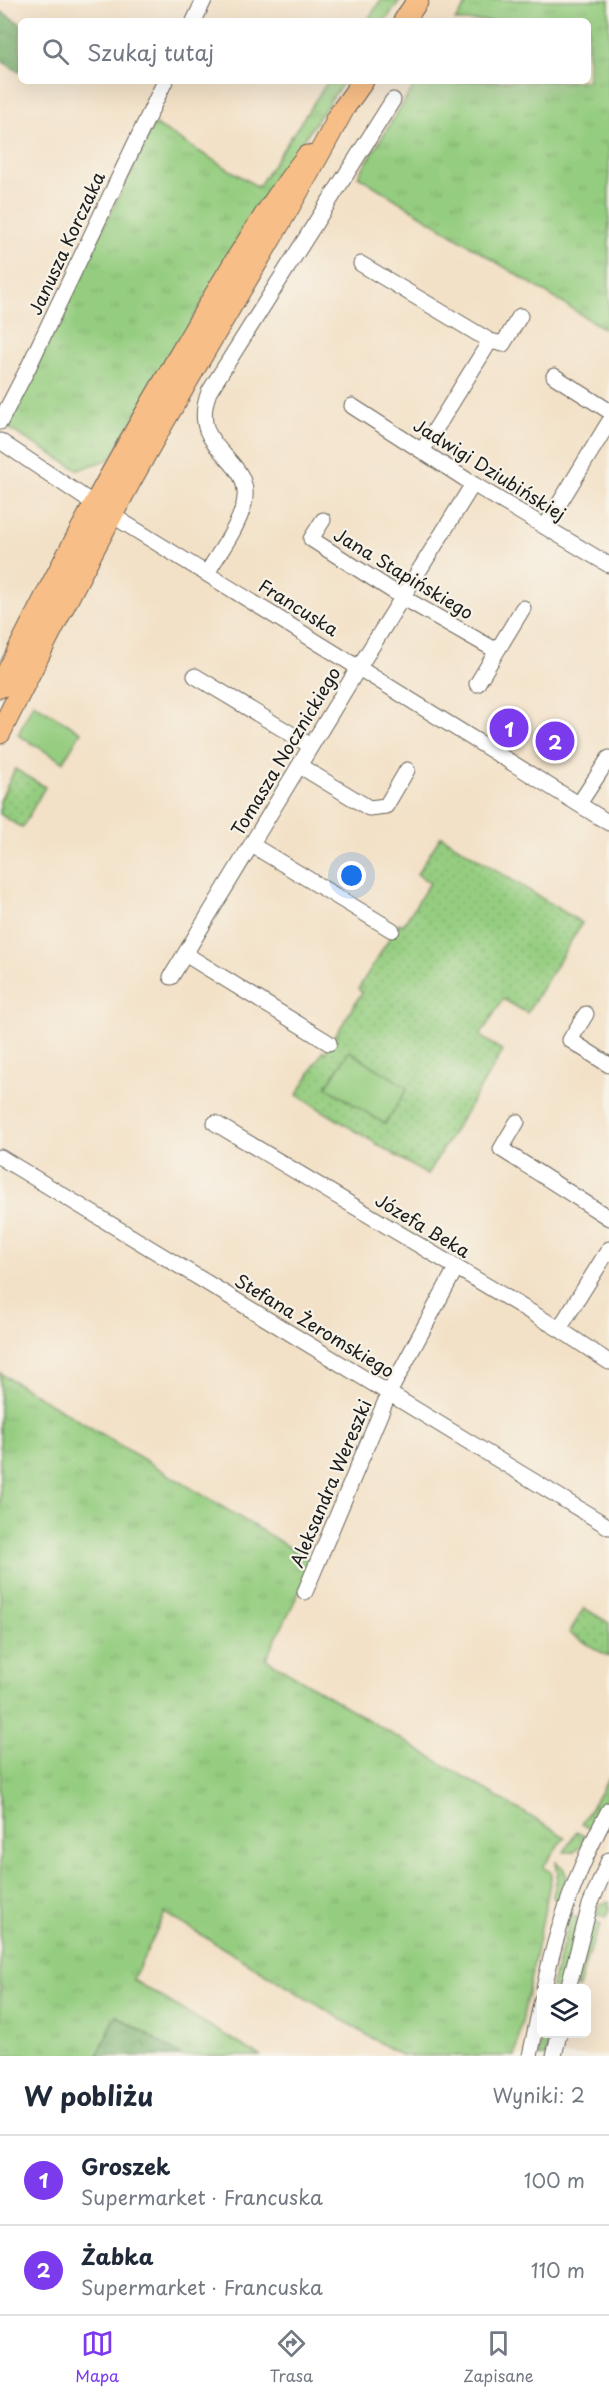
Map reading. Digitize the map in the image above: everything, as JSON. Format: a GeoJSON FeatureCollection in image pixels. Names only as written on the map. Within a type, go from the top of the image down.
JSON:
{"type":"FeatureCollection","features":[{"type":"Feature","properties":{"kind":"highway"},"geometry":{"type":"LineString","coordinates":[[406,18],[418,0]]}},
{"type":"Feature","properties":{"kind":"highway"},"geometry":{"type":"LineString","coordinates":[[0,687],[103,509],[182,390],[301,190],[344,108],[361,84]]}},
{"type":"Feature","properties":{"kind":"highway"},"geometry":{"type":"LineString","coordinates":[[0,733],[61,611],[103,509]]}},
{"type":"Feature","properties":{"kind":"street"},"geometry":{"type":"LineString","coordinates":[[195,18],[204,0]]}},
{"type":"Feature","properties":{"kind":"street","name":"Janusza Korczaka"},"geometry":{"type":"LineString","coordinates":[[0,422],[28,369],[164,84]]}},
{"type":"Feature","properties":{"kind":"street"},"geometry":{"type":"LineString","coordinates":[[207,573],[236,524],[244,503],[244,493],[243,483],[235,466],[205,429],[204,404],[209,392],[393,100]]}},
{"type":"Feature","properties":{"kind":"street"},"geometry":{"type":"LineString","coordinates":[[361,264],[490,341],[503,344],[520,316]]}},
{"type":"Feature","properties":{"kind":"street"},"geometry":{"type":"LineString","coordinates":[[422,451],[490,341]]}},
{"type":"Feature","properties":{"kind":"street"},"geometry":{"type":"LineString","coordinates":[[554,376],[609,411]]}},
{"type":"Feature","properties":{"kind":"street","name":"Jadwigi Dziubińskiej"},"geometry":{"type":"LineString","coordinates":[[352,406],[473,484],[609,565]]}},
{"type":"Feature","properties":{"kind":"street"},"geometry":{"type":"LineString","coordinates":[[545,527],[609,422]]}},
{"type":"Feature","properties":{"kind":"street","name":"Francuska"},"geometry":{"type":"LineString","coordinates":[[0,441],[103,509],[609,823]]}},
{"type":"Feature","properties":{"kind":"street","name":"Tomasza Nocznickiego"},"geometry":{"type":"LineString","coordinates":[[171,977],[358,667],[473,484]]}},
{"type":"Feature","properties":{"kind":"street","name":"Jana Stapińskiego"},"geometry":{"type":"LineString","coordinates":[[323,520],[311,538],[402,597],[496,651]]}},
{"type":"Feature","properties":{"kind":"street"},"geometry":{"type":"LineString","coordinates":[[477,684],[523,608]]}},
{"type":"Feature","properties":{"kind":"street"},"geometry":{"type":"LineString","coordinates":[[195,676],[311,746]]}},
{"type":"Feature","properties":{"kind":"street"},"geometry":{"type":"LineString","coordinates":[[579,804],[609,758]]}},
{"type":"Feature","properties":{"kind":"street"},"geometry":{"type":"LineString","coordinates":[[300,766],[369,808],[386,806],[407,770]]}},
{"type":"Feature","properties":{"kind":"street"},"geometry":{"type":"LineString","coordinates":[[252,845],[392,930]]}},
{"type":"Feature","properties":{"kind":"street"},"geometry":{"type":"LineString","coordinates":[[185,954],[329,1043]]}},
{"type":"Feature","properties":{"kind":"street"},"geometry":{"type":"LineString","coordinates":[[586,1014],[570,1040],[609,1065]]}},
{"type":"Feature","properties":{"kind":"street"},"geometry":{"type":"LineString","coordinates":[[517,1122],[501,1149],[609,1218]]}},
{"type":"Feature","properties":{"kind":"street","name":"Józefa Beka"},"geometry":{"type":"LineString","coordinates":[[215,1123],[559,1329],[609,1362]]}},
{"type":"Feature","properties":{"kind":"street","name":"Stefana Żeromskiego"},"geometry":{"type":"LineString","coordinates":[[0,1157],[609,1527]]}},
{"type":"Feature","properties":{"kind":"street"},"geometry":{"type":"LineString","coordinates":[[559,1329],[609,1249]]}},
{"type":"Feature","properties":{"kind":"street","name":"Aleksandra Wereszki"},"geometry":{"type":"LineString","coordinates":[[305,1592],[389,1393],[456,1268]]}},
{"type":"Feature","properties":{"kind":"street"},"geometry":{"type":"LineString","coordinates":[[545,1984],[565,1908],[579,1869],[609,1810]]}},
{"type":"Feature","properties":{"kind":"street"},"geometry":{"type":"LineString","coordinates":[[568,1984],[590,1905],[609,1860]]}},
{"type":"Feature","properties":{"kind":"street"},"geometry":{"type":"LineString","coordinates":[[530,2056],[537,2023]]}},
{"type":"Feature","properties":{"kind":"street"},"geometry":{"type":"LineString","coordinates":[[554,2056],[558,2038]]}},
{"type":"Feature","properties":{"kind":"green space"},"geometry":{"type":"Polygon","coordinates":[[[381,0],[400,0],[387,18],[369,18],[381,0]]]}},
{"type":"Feature","properties":{"kind":"green space"},"geometry":{"type":"Polygon","coordinates":[[[469,0],[609,0],[609,332],[358,176],[415,84],[591,84],[591,18],[457,18],[469,0]]]}},
{"type":"Feature","properties":{"kind":"green space"},"geometry":{"type":"Polygon","coordinates":[[[0,11],[18,22],[18,71],[0,60],[0,11]]]}},
{"type":"Feature","properties":{"kind":"green space"},"geometry":{"type":"Polygon","coordinates":[[[326,84],[342,84],[267,193],[110,459],[78,470],[6,427],[154,124],[258,187],[326,84]]]}},
{"type":"Feature","properties":{"kind":"green space"},"geometry":{"type":"Polygon","coordinates":[[[33,703],[81,732],[63,762],[18,735],[33,703]]]}},
{"type":"Feature","properties":{"kind":"green space"},"geometry":{"type":"Polygon","coordinates":[[[15,769],[45,787],[22,828],[0,814],[0,801],[15,769]]]}},
{"type":"Feature","properties":{"kind":"green space"},"geometry":{"type":"Polygon","coordinates":[[[441,836],[582,923],[527,1013],[503,999],[480,1036],[503,1051],[427,1175],[297,1095],[362,992],[358,989],[399,923],[403,925],[430,883],[417,874],[441,836]]]}},
{"type":"Feature","properties":{"kind":"green space"},"geometry":{"type":"Polygon","coordinates":[[[349,1051],[408,1088],[385,1124],[326,1087],[349,1051]]]}},
{"type":"Feature","properties":{"kind":"green space"},"geometry":{"type":"Polygon","coordinates":[[[0,1373],[314,1562],[266,1659],[565,1837],[543,1867],[552,1873],[515,2056],[402,2056],[165,1913],[133,1980],[260,2056],[182,2056],[116,2015],[97,2056],[0,2056],[0,1373]]]}},
{"type":"Feature","properties":{"kind":"green space"},"geometry":{"type":"Polygon","coordinates":[[[584,1608],[609,1623],[609,1657],[569,1633],[584,1608]]]}},
{"type":"Feature","properties":{"kind":"green space"},"geometry":{"type":"Polygon","coordinates":[[[609,1778],[609,1794],[590,1829],[581,1824],[609,1778]]]}},
{"type":"Feature","properties":{"kind":"green space"},"geometry":{"type":"Polygon","coordinates":[[[576,1832],[586,1836],[583,1844],[574,1852],[564,1852],[576,1832]]]}},
{"type":"Feature","properties":{"kind":"green space"},"geometry":{"type":"Polygon","coordinates":[[[556,1862],[563,1868],[567,1877],[559,1903],[553,1897],[558,1873],[556,1862]]]}},
{"type":"Feature","properties":{"kind":"green space"},"geometry":{"type":"Polygon","coordinates":[[[609,1901],[609,1911],[605,1918],[596,1915],[601,1904],[609,1901]]]}},
{"type":"Feature","properties":{"kind":"green space"},"geometry":{"type":"Polygon","coordinates":[[[571,1915],[578,1918],[561,1984],[552,1984],[571,1915]]]}},
{"type":"Feature","properties":{"kind":"green space"},"geometry":{"type":"Polygon","coordinates":[[[593,1922],[601,1925],[587,1957],[580,1984],[576,1984],[593,1922]]]}},
{"type":"Feature","properties":{"kind":"green space"},"geometry":{"type":"Polygon","coordinates":[[[116,2015],[182,2056],[97,2056],[116,2015]]]}},
{"type":"Feature","properties":{"kind":"green space"},"geometry":{"type":"Polygon","coordinates":[[[541,2038],[550,2038],[546,2056],[538,2056],[541,2038]]]}},
{"type":"Feature","properties":{"kind":"place","name":"Groszek"},"geometry":{"type":"Point","coordinates":[509,728]}},
{"type":"Feature","properties":{"kind":"place","name":"Żabka"},"geometry":{"type":"Point","coordinates":[555,741]}}]}
